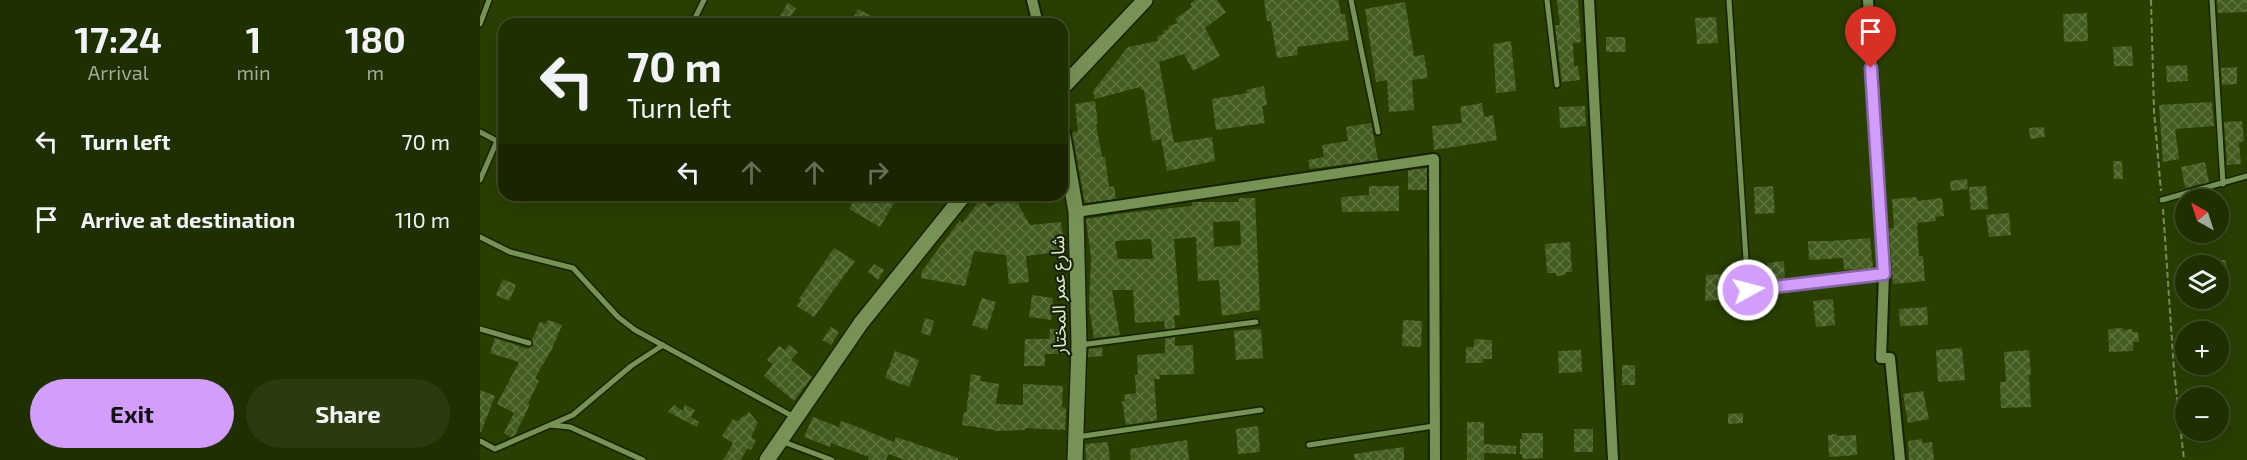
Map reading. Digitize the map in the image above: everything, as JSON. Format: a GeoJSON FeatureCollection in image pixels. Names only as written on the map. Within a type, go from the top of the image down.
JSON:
{"type":"FeatureCollection","features":[{"type":"Feature","properties":{"kind":"street"},"geometry":{"type":"LineString","coordinates":[[1032,0],[1036,18]]}},
{"type":"Feature","properties":{"kind":"street"},"geometry":{"type":"LineString","coordinates":[[1068,81],[1145,0]]}},
{"type":"Feature","properties":{"kind":"street"},"geometry":{"type":"LineString","coordinates":[[1589,0],[1613,460]]}},
{"type":"Feature","properties":{"kind":"street"},"geometry":{"type":"LineString","coordinates":[[1868,0],[1884,274],[1881,358],[1890,358],[1900,460]]}},
{"type":"Feature","properties":{"kind":"street"},"geometry":{"type":"LineString","coordinates":[[1076,212],[1434,159],[1435,460]]}},
{"type":"Feature","properties":{"kind":"street","name":"شارع عمر المختار"},"geometry":{"type":"LineString","coordinates":[[1068,166],[1076,212],[1079,345],[1075,460]]}},
{"type":"Feature","properties":{"kind":"street"},"geometry":{"type":"LineString","coordinates":[[767,460],[861,323],[959,201]]}},
{"type":"Feature","properties":{"kind":"lane"},"geometry":{"type":"LineString","coordinates":[[480,24],[489,0]]}},
{"type":"Feature","properties":{"kind":"lane"},"geometry":{"type":"LineString","coordinates":[[695,18],[704,0]]}},
{"type":"Feature","properties":{"kind":"lane"},"geometry":{"type":"LineString","coordinates":[[1351,0],[1378,132]]}},
{"type":"Feature","properties":{"kind":"lane"},"geometry":{"type":"LineString","coordinates":[[1547,0],[1557,85]]}},
{"type":"Feature","properties":{"kind":"lane"},"geometry":{"type":"LineString","coordinates":[[1729,0],[1748,290],[1884,274]]}},
{"type":"Feature","properties":{"kind":"lane"},"geometry":{"type":"LineString","coordinates":[[2212,0],[2223,183]]}},
{"type":"Feature","properties":{"kind":"lane"},"geometry":{"type":"LineString","coordinates":[[480,132],[497,141],[480,180]]}},
{"type":"Feature","properties":{"kind":"lane"},"geometry":{"type":"LineString","coordinates":[[2162,200],[2247,176]]}},
{"type":"Feature","properties":{"kind":"lane"},"geometry":{"type":"LineString","coordinates":[[480,237],[510,252],[573,268],[618,317],[635,330],[795,417]]}},
{"type":"Feature","properties":{"kind":"lane"},"geometry":{"type":"LineString","coordinates":[[1079,345],[1256,322]]}},
{"type":"Feature","properties":{"kind":"lane"},"geometry":{"type":"LineString","coordinates":[[480,328],[529,343]]}},
{"type":"Feature","properties":{"kind":"lane"},"geometry":{"type":"LineString","coordinates":[[480,441],[495,449],[573,415],[631,366],[663,345]]}},
{"type":"Feature","properties":{"kind":"lane"},"geometry":{"type":"LineString","coordinates":[[1076,437],[1261,410]]}},
{"type":"Feature","properties":{"kind":"lane"},"geometry":{"type":"LineString","coordinates":[[549,425],[570,426],[643,460]]}},
{"type":"Feature","properties":{"kind":"lane"},"geometry":{"type":"LineString","coordinates":[[1310,445],[1434,426]]}},
{"type":"Feature","properties":{"kind":"lane"},"geometry":{"type":"LineString","coordinates":[[779,440],[832,460]]}},
{"type":"Feature","properties":{"kind":"path"},"geometry":{"type":"LineString","coordinates":[[2151,0],[2154,111],[2184,460]]}},
{"type":"Feature","properties":{"kind":"building"},"geometry":{"type":"Polygon","coordinates":[[[1195,0],[1217,0],[1226,12],[1205,28],[1220,56],[1193,71],[1184,54],[1159,62],[1174,143],[1212,137],[1215,161],[1167,171],[1161,139],[1152,141],[1144,90],[1140,87],[1095,99],[1093,91],[1128,47],[1158,41],[1157,36],[1164,34],[1163,31],[1169,29],[1168,26],[1178,23],[1175,19],[1192,7],[1190,4],[1195,0]]]}},
{"type":"Feature","properties":{"kind":"building"},"geometry":{"type":"Polygon","coordinates":[[[1264,0],[1338,0],[1341,14],[1345,14],[1349,40],[1297,47],[1298,55],[1277,58],[1271,21],[1267,21],[1264,0]]]}},
{"type":"Feature","properties":{"kind":"building"},"geometry":{"type":"Polygon","coordinates":[[[1557,0],[1578,0],[1581,42],[1573,43],[1574,66],[1578,66],[1580,80],[1562,82],[1555,25],[1560,25],[1557,0]]]}},
{"type":"Feature","properties":{"kind":"building"},"geometry":{"type":"Polygon","coordinates":[[[2217,0],[2247,0],[2247,12],[2218,13],[2217,0]]]}},
{"type":"Feature","properties":{"kind":"building"},"geometry":{"type":"Polygon","coordinates":[[[1405,2],[1414,56],[1424,55],[1428,78],[1412,80],[1414,110],[1389,112],[1387,80],[1376,82],[1365,9],[1405,2]]]}},
{"type":"Feature","properties":{"kind":"building"},"geometry":{"type":"Polygon","coordinates":[[[788,3],[796,8],[790,18],[779,18],[788,3]]]}},
{"type":"Feature","properties":{"kind":"building"},"geometry":{"type":"Polygon","coordinates":[[[858,9],[875,18],[853,18],[858,9]]]}},
{"type":"Feature","properties":{"kind":"building"},"geometry":{"type":"Polygon","coordinates":[[[2087,13],[2088,41],[2064,42],[2063,14],[2087,13]]]}},
{"type":"Feature","properties":{"kind":"building"},"geometry":{"type":"Polygon","coordinates":[[[1716,17],[1718,43],[1697,44],[1695,18],[1716,17]]]}},
{"type":"Feature","properties":{"kind":"building"},"geometry":{"type":"Polygon","coordinates":[[[1606,37],[1625,37],[1626,52],[1606,52],[1606,37]]]}},
{"type":"Feature","properties":{"kind":"building"},"geometry":{"type":"Polygon","coordinates":[[[1511,41],[1516,91],[1496,93],[1493,44],[1511,41]]]}},
{"type":"Feature","properties":{"kind":"building"},"geometry":{"type":"Polygon","coordinates":[[[2132,46],[2133,66],[2114,66],[2113,47],[2132,46]]]}},
{"type":"Feature","properties":{"kind":"building"},"geometry":{"type":"Polygon","coordinates":[[[2187,65],[2188,81],[2167,82],[2166,66],[2187,65]]]}},
{"type":"Feature","properties":{"kind":"building"},"geometry":{"type":"Polygon","coordinates":[[[2237,67],[2237,84],[2222,85],[2221,68],[2237,67]]]}},
{"type":"Feature","properties":{"kind":"building"},"geometry":{"type":"Polygon","coordinates":[[[1264,86],[1267,105],[1262,106],[1265,123],[1216,130],[1212,99],[1247,93],[1246,90],[1264,86]]]}},
{"type":"Feature","properties":{"kind":"building"},"geometry":{"type":"Polygon","coordinates":[[[1095,101],[1098,124],[1096,124],[1102,157],[1105,157],[1109,187],[1114,186],[1116,199],[1085,203],[1072,132],[1078,131],[1075,104],[1095,101]]]}},
{"type":"Feature","properties":{"kind":"building"},"geometry":{"type":"Polygon","coordinates":[[[2212,102],[2214,126],[2175,129],[2179,159],[2163,162],[2159,105],[2212,102]]]}},
{"type":"Feature","properties":{"kind":"building"},"geometry":{"type":"Polygon","coordinates":[[[1482,103],[1484,117],[1493,115],[1497,140],[1434,150],[1432,126],[1462,123],[1460,107],[1482,103]]]}},
{"type":"Feature","properties":{"kind":"building"},"geometry":{"type":"Polygon","coordinates":[[[1585,106],[1586,126],[1560,128],[1559,107],[1585,106]]]}},
{"type":"Feature","properties":{"kind":"building"},"geometry":{"type":"Polygon","coordinates":[[[2242,121],[2244,141],[2239,142],[2241,164],[2227,165],[2224,122],[2242,121]]]}},
{"type":"Feature","properties":{"kind":"building"},"geometry":{"type":"Polygon","coordinates":[[[1371,123],[1378,160],[1310,169],[1308,160],[1324,157],[1322,145],[1348,141],[1346,127],[1371,123]]]}},
{"type":"Feature","properties":{"kind":"building"},"geometry":{"type":"Polygon","coordinates":[[[2044,127],[2045,137],[2030,139],[2029,128],[2044,127]]]}},
{"type":"Feature","properties":{"kind":"building"},"geometry":{"type":"Polygon","coordinates":[[[2113,161],[2122,161],[2123,179],[2114,179],[2113,161]]]}},
{"type":"Feature","properties":{"kind":"building"},"geometry":{"type":"Polygon","coordinates":[[[2205,162],[2209,182],[2185,188],[2181,167],[2205,162]]]}},
{"type":"Feature","properties":{"kind":"building"},"geometry":{"type":"Polygon","coordinates":[[[1427,168],[1427,190],[1408,190],[1408,170],[1427,168]]]}},
{"type":"Feature","properties":{"kind":"building"},"geometry":{"type":"Polygon","coordinates":[[[1967,179],[1968,189],[1951,191],[1950,181],[1967,179]]]}},
{"type":"Feature","properties":{"kind":"building"},"geometry":{"type":"Polygon","coordinates":[[[1369,186],[1399,186],[1399,211],[1342,212],[1341,197],[1369,195],[1369,186]]]}},
{"type":"Feature","properties":{"kind":"building"},"geometry":{"type":"Polygon","coordinates":[[[1773,186],[1775,213],[1755,214],[1754,187],[1773,186]]]}},
{"type":"Feature","properties":{"kind":"building"},"geometry":{"type":"Polygon","coordinates":[[[1986,186],[1988,209],[1971,210],[1969,187],[1986,186]]]}},
{"type":"Feature","properties":{"kind":"building"},"geometry":{"type":"Polygon","coordinates":[[[1917,197],[1917,201],[1942,198],[1944,216],[1935,217],[1936,221],[1917,223],[1919,256],[1923,256],[1925,281],[1893,284],[1889,228],[1894,228],[1892,199],[1917,197]]]}},
{"type":"Feature","properties":{"kind":"building"},"geometry":{"type":"Polygon","coordinates":[[[1239,198],[1255,198],[1260,310],[1222,316],[1219,280],[1198,281],[1196,237],[1174,239],[1180,315],[1174,316],[1175,328],[1165,329],[1164,321],[1135,323],[1133,290],[1112,290],[1120,335],[1094,338],[1089,308],[1091,257],[1086,219],[1192,206],[1192,202],[1239,202],[1239,198]],[[1240,221],[1213,222],[1214,247],[1241,245],[1240,221]],[[1151,239],[1115,241],[1118,259],[1153,259],[1151,239]]]}},
{"type":"Feature","properties":{"kind":"building"},"geometry":{"type":"Polygon","coordinates":[[[854,201],[890,201],[894,203],[880,227],[849,209],[854,201]]]}},
{"type":"Feature","properties":{"kind":"building"},"geometry":{"type":"Polygon","coordinates":[[[980,201],[984,201],[989,207],[1000,201],[1016,201],[1030,225],[1061,222],[1065,251],[1026,256],[1029,282],[1009,284],[1006,255],[974,251],[965,286],[921,278],[922,271],[960,220],[962,223],[980,201]]]}},
{"type":"Feature","properties":{"kind":"building"},"geometry":{"type":"Polygon","coordinates":[[[2009,213],[2011,235],[1989,237],[1986,215],[2009,213]]]}},
{"type":"Feature","properties":{"kind":"building"},"geometry":{"type":"Polygon","coordinates":[[[1870,238],[1873,268],[1844,270],[1843,258],[1809,260],[1808,241],[1870,238]]]}},
{"type":"Feature","properties":{"kind":"building"},"geometry":{"type":"Polygon","coordinates":[[[1570,242],[1572,272],[1556,276],[1556,273],[1547,273],[1545,244],[1570,242]]]}},
{"type":"Feature","properties":{"kind":"building"},"geometry":{"type":"Polygon","coordinates":[[[834,248],[855,261],[814,317],[797,306],[801,300],[799,299],[834,248]]]}},
{"type":"Feature","properties":{"kind":"building"},"geometry":{"type":"Polygon","coordinates":[[[1784,261],[1785,281],[1754,284],[1753,268],[1768,267],[1767,263],[1784,261]]]}},
{"type":"Feature","properties":{"kind":"building"},"geometry":{"type":"Polygon","coordinates":[[[874,264],[884,270],[878,280],[868,272],[874,264]]]}},
{"type":"Feature","properties":{"kind":"building"},"geometry":{"type":"Polygon","coordinates":[[[1722,272],[1732,272],[1732,299],[1705,301],[1706,275],[1722,274],[1722,272]]]}},
{"type":"Feature","properties":{"kind":"building"},"geometry":{"type":"Polygon","coordinates":[[[503,279],[516,285],[509,301],[496,295],[503,279]]]}},
{"type":"Feature","properties":{"kind":"building"},"geometry":{"type":"Polygon","coordinates":[[[1032,295],[1053,298],[1051,320],[1029,317],[1032,295]]]}},
{"type":"Feature","properties":{"kind":"building"},"geometry":{"type":"Polygon","coordinates":[[[982,298],[996,302],[987,330],[972,325],[982,298]]]}},
{"type":"Feature","properties":{"kind":"building"},"geometry":{"type":"Polygon","coordinates":[[[1833,299],[1835,325],[1816,327],[1813,301],[1833,299]]]}},
{"type":"Feature","properties":{"kind":"building"},"geometry":{"type":"Polygon","coordinates":[[[1927,307],[1928,325],[1900,326],[1899,309],[1927,307]]]}},
{"type":"Feature","properties":{"kind":"building"},"geometry":{"type":"Polygon","coordinates":[[[925,318],[934,321],[930,336],[921,333],[925,318]]]}},
{"type":"Feature","properties":{"kind":"building"},"geometry":{"type":"Polygon","coordinates":[[[548,320],[562,325],[552,349],[535,378],[539,381],[528,403],[530,404],[515,435],[511,437],[504,433],[514,413],[497,404],[519,362],[490,353],[495,338],[528,349],[533,345],[532,339],[540,322],[546,324],[548,320]]]}},
{"type":"Feature","properties":{"kind":"building"},"geometry":{"type":"Polygon","coordinates":[[[1403,320],[1422,321],[1421,347],[1402,346],[1403,320]]]}},
{"type":"Feature","properties":{"kind":"building"},"geometry":{"type":"Polygon","coordinates":[[[831,327],[839,332],[831,345],[822,340],[831,327]]]}},
{"type":"Feature","properties":{"kind":"building"},"geometry":{"type":"Polygon","coordinates":[[[2123,328],[2123,330],[2132,329],[2132,332],[2138,332],[2139,342],[2133,342],[2133,351],[2109,352],[2108,329],[2123,328]]]}},
{"type":"Feature","properties":{"kind":"building"},"geometry":{"type":"Polygon","coordinates":[[[1050,329],[1062,329],[1063,354],[1045,354],[1045,366],[1024,366],[1025,339],[1049,339],[1050,329]]]}},
{"type":"Feature","properties":{"kind":"building"},"geometry":{"type":"Polygon","coordinates":[[[1261,329],[1263,358],[1236,360],[1234,331],[1261,329]]]}},
{"type":"Feature","properties":{"kind":"building"},"geometry":{"type":"Polygon","coordinates":[[[1175,337],[1175,346],[1193,345],[1194,374],[1159,375],[1160,379],[1154,379],[1157,420],[1126,425],[1122,401],[1125,401],[1124,395],[1136,393],[1137,355],[1165,353],[1165,339],[1175,337]]]}},
{"type":"Feature","properties":{"kind":"building"},"geometry":{"type":"Polygon","coordinates":[[[1474,339],[1492,340],[1492,359],[1483,359],[1483,363],[1466,363],[1466,347],[1474,347],[1474,339]]]}},
{"type":"Feature","properties":{"kind":"building"},"geometry":{"type":"Polygon","coordinates":[[[789,345],[798,352],[791,360],[812,377],[794,401],[764,376],[773,364],[767,360],[779,346],[785,350],[789,345]]]}},
{"type":"Feature","properties":{"kind":"building"},"geometry":{"type":"Polygon","coordinates":[[[1102,347],[1103,356],[1088,357],[1089,349],[1102,347]]]}},
{"type":"Feature","properties":{"kind":"building"},"geometry":{"type":"Polygon","coordinates":[[[1962,348],[1965,380],[1938,382],[1936,350],[1962,348]]]}},
{"type":"Feature","properties":{"kind":"building"},"geometry":{"type":"Polygon","coordinates":[[[1581,350],[1582,372],[1559,373],[1558,351],[1581,350]]]}},
{"type":"Feature","properties":{"kind":"building"},"geometry":{"type":"Polygon","coordinates":[[[2029,350],[2031,407],[2001,408],[2000,382],[2006,382],[2004,352],[2029,350]]]}},
{"type":"Feature","properties":{"kind":"building"},"geometry":{"type":"Polygon","coordinates":[[[895,351],[919,360],[909,387],[885,378],[895,351]]]}},
{"type":"Feature","properties":{"kind":"building"},"geometry":{"type":"Polygon","coordinates":[[[1622,365],[1635,365],[1635,385],[1622,385],[1622,365]]]}},
{"type":"Feature","properties":{"kind":"building"},"geometry":{"type":"Polygon","coordinates":[[[971,374],[981,376],[980,381],[999,384],[996,404],[1023,405],[1023,384],[1063,386],[1062,407],[1066,408],[1065,430],[1025,428],[1025,430],[995,431],[962,425],[964,412],[966,413],[971,374]]]}},
{"type":"Feature","properties":{"kind":"building"},"geometry":{"type":"Polygon","coordinates":[[[480,390],[495,396],[481,432],[480,432],[480,390]]]}},
{"type":"Feature","properties":{"kind":"building"},"geometry":{"type":"Polygon","coordinates":[[[1923,391],[1929,419],[1908,423],[1903,394],[1923,391]]]}},
{"type":"Feature","properties":{"kind":"building"},"geometry":{"type":"Polygon","coordinates":[[[674,405],[683,411],[685,405],[695,410],[691,417],[699,422],[697,427],[668,412],[674,405]]]}},
{"type":"Feature","properties":{"kind":"building"},"geometry":{"type":"Polygon","coordinates":[[[749,412],[758,423],[751,437],[756,440],[751,450],[748,448],[740,460],[723,460],[733,443],[722,436],[733,419],[737,421],[749,412]]]}},
{"type":"Feature","properties":{"kind":"building"},"geometry":{"type":"Polygon","coordinates":[[[1743,413],[1743,423],[1728,424],[1728,414],[1743,413]]]}},
{"type":"Feature","properties":{"kind":"building"},"geometry":{"type":"Polygon","coordinates":[[[813,417],[839,427],[841,421],[894,442],[896,437],[958,458],[958,460],[905,460],[888,454],[886,460],[868,460],[869,457],[831,443],[830,447],[804,437],[813,417]]]}},
{"type":"Feature","properties":{"kind":"building"},"geometry":{"type":"Polygon","coordinates":[[[1467,422],[1484,422],[1484,444],[1516,446],[1516,454],[1484,453],[1484,460],[1467,460],[1467,422]]]}},
{"type":"Feature","properties":{"kind":"building"},"geometry":{"type":"Polygon","coordinates":[[[1258,426],[1260,452],[1238,454],[1236,429],[1258,426]]]}},
{"type":"Feature","properties":{"kind":"building"},"geometry":{"type":"Polygon","coordinates":[[[1574,429],[1593,429],[1593,452],[1574,452],[1574,429]]]}},
{"type":"Feature","properties":{"kind":"building"},"geometry":{"type":"Polygon","coordinates":[[[1522,433],[1543,433],[1543,458],[1523,459],[1520,454],[1522,433]]]}},
{"type":"Feature","properties":{"kind":"building"},"geometry":{"type":"Polygon","coordinates":[[[1837,434],[1837,436],[1856,435],[1857,455],[1829,457],[1828,435],[1837,434]]]}},
{"type":"Feature","properties":{"kind":"building"},"geometry":{"type":"Polygon","coordinates":[[[1922,439],[1922,443],[1932,442],[1934,460],[1909,460],[1908,441],[1922,439]]]}},
{"type":"Feature","properties":{"kind":"building"},"geometry":{"type":"Polygon","coordinates":[[[1187,440],[1189,460],[1131,460],[1130,449],[1187,440]]]}},
{"type":"Feature","properties":{"kind":"building"},"geometry":{"type":"Polygon","coordinates":[[[1108,442],[1110,460],[1086,460],[1085,444],[1108,442]]]}},
{"type":"Feature","properties":{"kind":"building"},"geometry":{"type":"Polygon","coordinates":[[[1404,447],[1404,460],[1355,460],[1354,454],[1404,447]]]}},
{"type":"Feature","properties":{"kind":"route"},"geometry":{"type":"LineString","coordinates":[[1748,290],[1884,274],[1871,68]]}}]}
